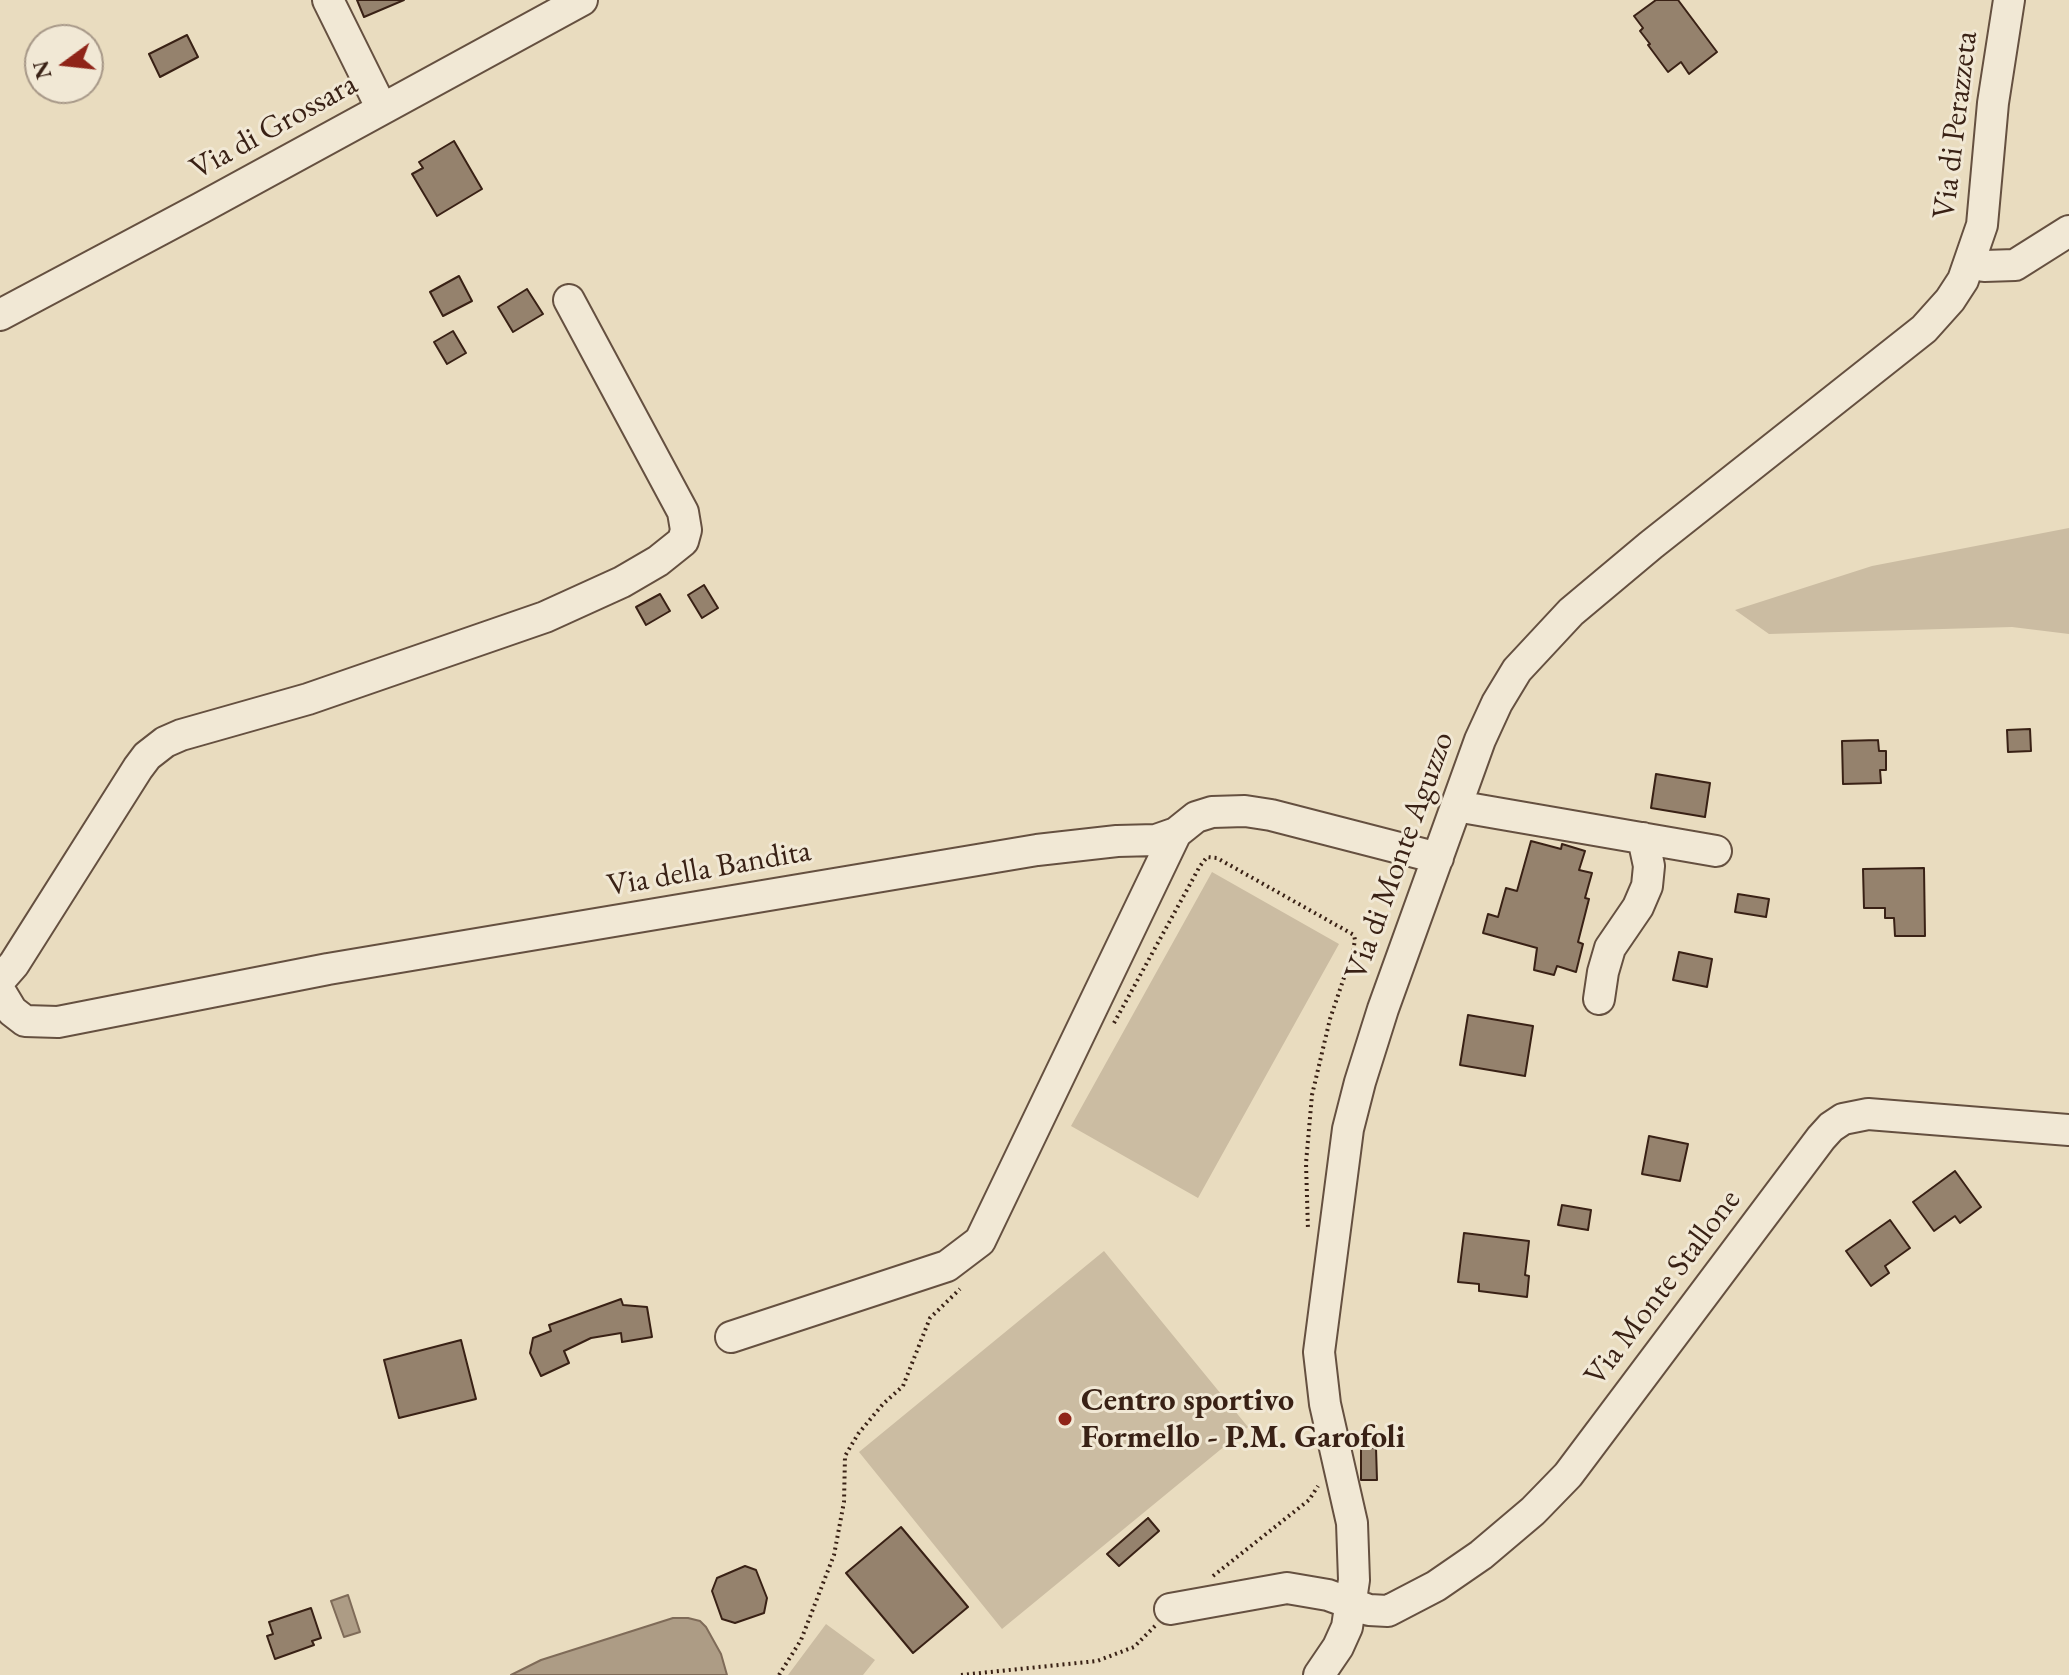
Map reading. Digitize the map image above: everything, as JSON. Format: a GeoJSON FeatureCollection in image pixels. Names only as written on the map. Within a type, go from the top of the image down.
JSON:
{"type":"FeatureCollection","features":[{"type":"Feature","properties":{"kind":"street"},"geometry":{"type":"LineString","coordinates":[[328,0],[382,109]]}},
{"type":"Feature","properties":{"kind":"street","name":"Via di Grossara"},"geometry":{"type":"LineString","coordinates":[[0,315],[582,0]]}},
{"type":"Feature","properties":{"kind":"street","name":"Via di Perazzeta"},"geometry":{"type":"LineString","coordinates":[[1971,258],[1984,214],[1993,103],[2009,0]]}},
{"type":"Feature","properties":{"kind":"street"},"geometry":{"type":"LineString","coordinates":[[1971,258],[1984,266],[2015,265],[2069,231]]}},
{"type":"Feature","properties":{"kind":"street","name":"Via di Monte Aguzzo"},"geometry":{"type":"LineString","coordinates":[[1319,1675],[1343,1637],[1352,1604],[1355,1569],[1352,1523],[1321,1381],[1321,1327],[1345,1152],[1354,1106],[1383,1009],[1490,715],[1531,652],[1585,599],[1934,320],[1958,288],[1971,258]]}},
{"type":"Feature","properties":{"kind":"street"},"geometry":{"type":"LineString","coordinates":[[0,980],[14,964],[138,768],[147,756],[165,742],[308,699],[545,617],[622,582],[658,561],[683,541],[686,530],[683,512],[569,300]]}},
{"type":"Feature","properties":{"kind":"street"},"geometry":{"type":"LineString","coordinates":[[1456,806],[1716,851]]}},
{"type":"Feature","properties":{"kind":"street","name":"Via della Bandita"},"geometry":{"type":"LineString","coordinates":[[0,991],[18,1017],[36,1023],[58,1022],[328,969],[1037,850],[1156,840],[1176,833],[1196,817],[1212,812],[1245,811],[1271,815],[1438,858]]}},
{"type":"Feature","properties":{"kind":"street"},"geometry":{"type":"LineString","coordinates":[[731,1337],[947,1266],[980,1241],[1176,833]]}},
{"type":"Feature","properties":{"kind":"street"},"geometry":{"type":"LineString","coordinates":[[1599,999],[1610,948],[1638,907],[1647,886],[1649,866],[1643,838]]}},
{"type":"Feature","properties":{"kind":"street","name":"Via Monte Stallone"},"geometry":{"type":"LineString","coordinates":[[1170,1609],[1287,1588],[1315,1592],[1379,1612],[1405,1605],[1481,1555],[1545,1500],[1588,1450],[1821,1138],[1837,1122],[1850,1116],[1868,1114],[2069,1130]]}},
{"type":"Feature","properties":{"kind":"path"},"geometry":{"type":"LineString","coordinates":[[1108,1034],[1207,857],[1217,858],[1354,935],[1353,951],[1330,1019],[1312,1095],[1306,1163],[1309,1232]]}},
{"type":"Feature","properties":{"kind":"path"},"geometry":{"type":"LineString","coordinates":[[779,1675],[801,1640],[834,1555],[844,1502],[845,1456],[858,1434],[903,1386],[930,1318],[967,1281]]}},
{"type":"Feature","properties":{"kind":"path"},"geometry":{"type":"LineString","coordinates":[[1205,1582],[1309,1500],[1318,1489],[1320,1477]]}},
{"type":"Feature","properties":{"kind":"path"},"geometry":{"type":"LineString","coordinates":[[961,1675],[1097,1661],[1134,1647],[1170,1609]]}},
{"type":"Feature","properties":{"kind":"shaded area"},"geometry":{"type":"Polygon","coordinates":[[[2069,528],[2069,634],[2012,627],[1769,634],[1735,610],[1872,566],[2069,528]]]}},
{"type":"Feature","properties":{"kind":"shaded area"},"geometry":{"type":"Polygon","coordinates":[[[1212,872],[1339,944],[1198,1198],[1071,1126],[1212,872]]]}},
{"type":"Feature","properties":{"kind":"shaded area"},"geometry":{"type":"Polygon","coordinates":[[[1104,1251],[1248,1427],[1002,1629],[859,1452],[1104,1251]]]}},
{"type":"Feature","properties":{"kind":"shaded area"},"geometry":{"type":"Polygon","coordinates":[[[348,1595],[360,1632],[344,1637],[331,1601],[348,1595]]]}},
{"type":"Feature","properties":{"kind":"shaded area"},"geometry":{"type":"Polygon","coordinates":[[[673,1618],[700,1621],[706,1627],[721,1654],[727,1675],[511,1675],[541,1660],[673,1618]]]}},
{"type":"Feature","properties":{"kind":"shaded area"},"geometry":{"type":"Polygon","coordinates":[[[826,1624],[875,1660],[863,1675],[788,1675],[826,1624]]]}},
{"type":"Feature","properties":{"kind":"building"},"geometry":{"type":"Polygon","coordinates":[[[357,0],[404,0],[364,17],[357,0]]]}},
{"type":"Feature","properties":{"kind":"building"},"geometry":{"type":"Polygon","coordinates":[[[1656,0],[1678,0],[1717,52],[1689,74],[1681,62],[1668,72],[1640,31],[1643,28],[1634,16],[1656,0]]]}},
{"type":"Feature","properties":{"kind":"building"},"geometry":{"type":"Polygon","coordinates":[[[187,35],[198,57],[160,77],[149,54],[187,35]]]}},
{"type":"Feature","properties":{"kind":"building"},"geometry":{"type":"Polygon","coordinates":[[[454,141],[482,189],[437,216],[412,174],[423,168],[419,162],[454,141]]]}},
{"type":"Feature","properties":{"kind":"building"},"geometry":{"type":"Polygon","coordinates":[[[459,276],[472,301],[443,316],[430,292],[459,276]]]}},
{"type":"Feature","properties":{"kind":"building"},"geometry":{"type":"Polygon","coordinates":[[[527,289],[543,314],[513,332],[498,307],[527,289]]]}},
{"type":"Feature","properties":{"kind":"building"},"geometry":{"type":"Polygon","coordinates":[[[453,331],[466,353],[447,364],[434,342],[453,331]]]}},
{"type":"Feature","properties":{"kind":"building"},"geometry":{"type":"Polygon","coordinates":[[[704,585],[718,608],[702,618],[688,595],[704,585]]]}},
{"type":"Feature","properties":{"kind":"building"},"geometry":{"type":"Polygon","coordinates":[[[660,594],[670,611],[646,625],[636,607],[660,594]]]}},
{"type":"Feature","properties":{"kind":"building"},"geometry":{"type":"Polygon","coordinates":[[[2030,729],[2031,751],[2008,752],[2007,730],[2030,729]]]}},
{"type":"Feature","properties":{"kind":"building"},"geometry":{"type":"Polygon","coordinates":[[[1878,740],[1879,751],[1886,751],[1886,770],[1880,770],[1881,783],[1843,784],[1842,741],[1878,740]]]}},
{"type":"Feature","properties":{"kind":"building"},"geometry":{"type":"Polygon","coordinates":[[[1656,774],[1710,783],[1705,817],[1651,808],[1656,774]]]}},
{"type":"Feature","properties":{"kind":"building"},"geometry":{"type":"Polygon","coordinates":[[[1531,841],[1561,849],[1562,844],[1585,851],[1579,870],[1592,873],[1585,898],[1589,899],[1578,942],[1583,944],[1576,972],[1557,966],[1554,975],[1534,970],[1537,948],[1483,933],[1488,914],[1498,917],[1506,888],[1517,891],[1531,841]]]}},
{"type":"Feature","properties":{"kind":"building"},"geometry":{"type":"Polygon","coordinates":[[[1924,868],[1925,936],[1895,936],[1894,918],[1885,918],[1885,908],[1864,908],[1863,869],[1924,868]]]}},
{"type":"Feature","properties":{"kind":"building"},"geometry":{"type":"Polygon","coordinates":[[[1738,894],[1769,899],[1766,917],[1735,912],[1738,894]]]}},
{"type":"Feature","properties":{"kind":"building"},"geometry":{"type":"Polygon","coordinates":[[[1679,952],[1712,959],[1707,987],[1673,980],[1679,952]]]}},
{"type":"Feature","properties":{"kind":"building"},"geometry":{"type":"Polygon","coordinates":[[[1468,1015],[1533,1026],[1525,1076],[1460,1065],[1468,1015]]]}},
{"type":"Feature","properties":{"kind":"building"},"geometry":{"type":"Polygon","coordinates":[[[1649,1136],[1688,1144],[1680,1181],[1642,1174],[1649,1136]]]}},
{"type":"Feature","properties":{"kind":"building"},"geometry":{"type":"Polygon","coordinates":[[[1955,1171],[1981,1207],[1960,1223],[1955,1216],[1934,1231],[1913,1202],[1955,1171]]]}},
{"type":"Feature","properties":{"kind":"building"},"geometry":{"type":"Polygon","coordinates":[[[1562,1205],[1591,1210],[1588,1230],[1558,1225],[1562,1205]]]}},
{"type":"Feature","properties":{"kind":"building"},"geometry":{"type":"Polygon","coordinates":[[[1890,1220],[1910,1248],[1885,1266],[1889,1273],[1871,1286],[1846,1251],[1890,1220]]]}},
{"type":"Feature","properties":{"kind":"building"},"geometry":{"type":"Polygon","coordinates":[[[1464,1233],[1529,1241],[1525,1275],[1529,1276],[1527,1297],[1479,1291],[1479,1284],[1458,1282],[1464,1233]]]}},
{"type":"Feature","properties":{"kind":"building"},"geometry":{"type":"Polygon","coordinates":[[[621,1299],[623,1305],[647,1307],[652,1337],[622,1342],[621,1333],[591,1338],[564,1351],[569,1363],[541,1376],[530,1353],[533,1338],[551,1331],[549,1325],[621,1299]]]}},
{"type":"Feature","properties":{"kind":"building"},"geometry":{"type":"Polygon","coordinates":[[[461,1340],[476,1399],[399,1418],[384,1360],[461,1340]]]}},
{"type":"Feature","properties":{"kind":"building"},"geometry":{"type":"Polygon","coordinates":[[[1361,1448],[1376,1448],[1377,1480],[1361,1480],[1361,1448]]]}},
{"type":"Feature","properties":{"kind":"building"},"geometry":{"type":"Polygon","coordinates":[[[1148,1518],[1159,1531],[1119,1566],[1107,1554],[1148,1518]]]}},
{"type":"Feature","properties":{"kind":"building"},"geometry":{"type":"Polygon","coordinates":[[[901,1527],[968,1607],[913,1653],[846,1573],[901,1527]]]}},
{"type":"Feature","properties":{"kind":"building"},"geometry":{"type":"Polygon","coordinates":[[[745,1566],[756,1570],[767,1598],[764,1613],[735,1623],[722,1619],[712,1591],[717,1578],[745,1566]]]}},
{"type":"Feature","properties":{"kind":"building"},"geometry":{"type":"Polygon","coordinates":[[[311,1608],[321,1638],[312,1641],[314,1645],[275,1659],[267,1636],[273,1634],[269,1622],[311,1608]]]}},
{"type":"Feature","properties":{"kind":"place","name":"Centro sportivo Formello - P.M. Garofoli"},"geometry":{"type":"Point","coordinates":[1065,1419]}}]}
